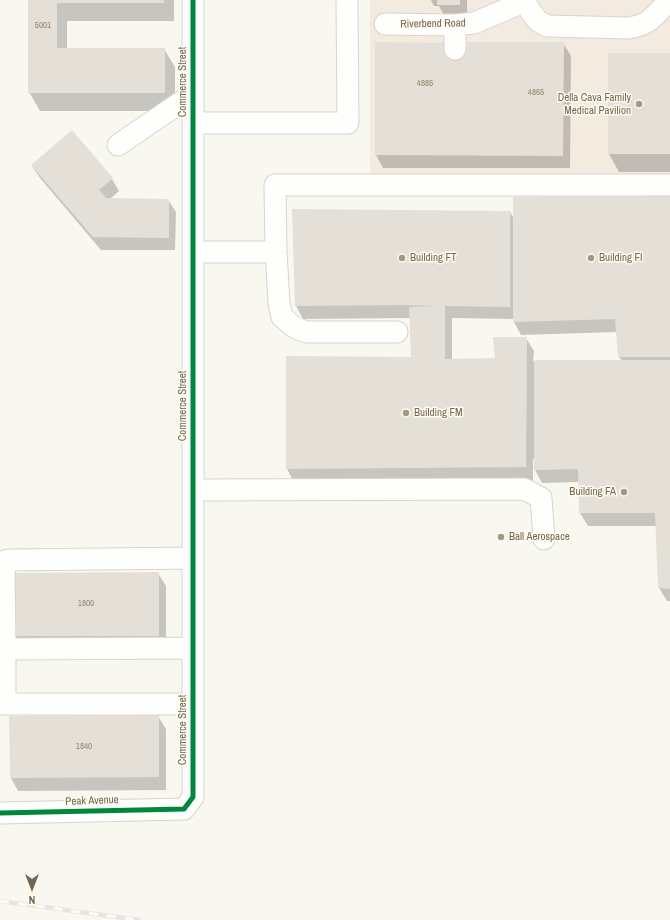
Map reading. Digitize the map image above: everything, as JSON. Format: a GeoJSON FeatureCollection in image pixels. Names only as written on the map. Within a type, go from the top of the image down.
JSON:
{"type":"FeatureCollection","features":[{"type":"Feature","properties":{"kind":"street","name":"Commerce Street"},"geometry":{"type":"LineString","coordinates":[[184,809],[193,796],[193,0]]}},
{"type":"Feature","properties":{"kind":"street"},"geometry":{"type":"LineString","coordinates":[[193,123],[348,123],[347,0]]}},
{"type":"Feature","properties":{"kind":"street"},"geometry":{"type":"LineString","coordinates":[[524,0],[538,21],[547,26],[628,28],[639,26],[648,21],[663,6]]}},
{"type":"Feature","properties":{"kind":"street","name":"Riverbend Road"},"geometry":{"type":"LineString","coordinates":[[385,24],[455,25],[474,23],[514,6],[524,0]]}},
{"type":"Feature","properties":{"kind":"street"},"geometry":{"type":"LineString","coordinates":[[455,25],[455,49]]}},
{"type":"Feature","properties":{"kind":"street"},"geometry":{"type":"LineString","coordinates":[[118,146],[193,94]]}},
{"type":"Feature","properties":{"kind":"street"},"geometry":{"type":"LineString","coordinates":[[397,332],[306,332],[294,326],[282,317],[279,303],[276,252],[275,185],[670,186]]}},
{"type":"Feature","properties":{"kind":"street"},"geometry":{"type":"LineString","coordinates":[[193,252],[276,252]]}},
{"type":"Feature","properties":{"kind":"street"},"geometry":{"type":"LineString","coordinates":[[193,490],[524,488],[541,498],[544,538]]}},
{"type":"Feature","properties":{"kind":"street"},"geometry":{"type":"LineString","coordinates":[[193,558],[5,561],[5,649],[2,704],[193,704]]}},
{"type":"Feature","properties":{"kind":"street"},"geometry":{"type":"LineString","coordinates":[[5,649],[193,648]]}},
{"type":"Feature","properties":{"kind":"street","name":"Peak Avenue"},"geometry":{"type":"LineString","coordinates":[[0,813],[184,809]]}},
{"type":"Feature","properties":{"kind":"shaded area"},"geometry":{"type":"Polygon","coordinates":[[[370,0],[670,0],[670,177],[370,176],[370,0]]]}},
{"type":"Feature","properties":{"kind":"building"},"geometry":{"type":"Polygon","coordinates":[[[28,0],[164,0],[164,3],[57,3],[57,48],[165,48],[165,93],[28,93],[28,0]]]}},
{"type":"Feature","properties":{"kind":"building"},"geometry":{"type":"Polygon","coordinates":[[[437,0],[460,0],[460,5],[437,5],[437,0]]]}},
{"type":"Feature","properties":{"kind":"building"},"geometry":{"type":"Polygon","coordinates":[[[375,42],[445,43],[445,49],[467,49],[467,42],[564,42],[563,156],[375,155],[375,42]]]}},
{"type":"Feature","properties":{"kind":"building","name":"Della Cava Family Medical Pavilion"},"geometry":{"type":"Polygon","coordinates":[[[608,53],[670,53],[670,154],[608,154],[608,53]]]}},
{"type":"Feature","properties":{"kind":"building"},"geometry":{"type":"Polygon","coordinates":[[[72,130],[113,178],[99,190],[106,198],[169,199],[169,238],[93,237],[31,165],[72,130]]]}},
{"type":"Feature","properties":{"kind":"building","name":"Building FI"},"geometry":{"type":"Polygon","coordinates":[[[670,196],[670,357],[618,357],[615,319],[513,322],[513,197],[670,196]]]}},
{"type":"Feature","properties":{"kind":"building"},"geometry":{"type":"Polygon","coordinates":[[[292,209],[510,211],[510,307],[445,306],[445,359],[495,358],[493,337],[527,337],[526,467],[286,469],[286,356],[411,357],[409,307],[438,306],[295,306],[292,209]]]}},
{"type":"Feature","properties":{"kind":"building","name":"Building FA"},"geometry":{"type":"Polygon","coordinates":[[[534,360],[670,360],[670,589],[658,588],[655,513],[579,513],[578,469],[534,470],[534,360]]]}},
{"type":"Feature","properties":{"kind":"building"},"geometry":{"type":"Polygon","coordinates":[[[159,572],[159,636],[12,636],[12,573],[159,572]]]}},
{"type":"Feature","properties":{"kind":"building"},"geometry":{"type":"Polygon","coordinates":[[[159,715],[159,777],[10,778],[9,716],[159,715]]]}},
{"type":"Feature","properties":{"kind":"railway"},"geometry":{"type":"LineString","coordinates":[[0,901],[139,920]]}},
{"type":"Feature","properties":{"kind":"cycle path"},"geometry":{"type":"LineString","coordinates":[[0,813],[184,809],[193,797],[193,0]]}},
{"type":"Feature","properties":{"kind":"place","name":"Della Cava Family Medical Pavilion"},"geometry":{"type":"Point","coordinates":[639,104]}},
{"type":"Feature","properties":{"kind":"place","name":"Building FT"},"geometry":{"type":"Point","coordinates":[402,258]}},
{"type":"Feature","properties":{"kind":"place","name":"Building FI"},"geometry":{"type":"Point","coordinates":[591,258]}},
{"type":"Feature","properties":{"kind":"place","name":"Building FM"},"geometry":{"type":"Point","coordinates":[406,413]}},
{"type":"Feature","properties":{"kind":"place","name":"Building FA"},"geometry":{"type":"Point","coordinates":[624,492]}},
{"type":"Feature","properties":{"kind":"place","name":"Ball Aerospace"},"geometry":{"type":"Point","coordinates":[501,537]}}]}
